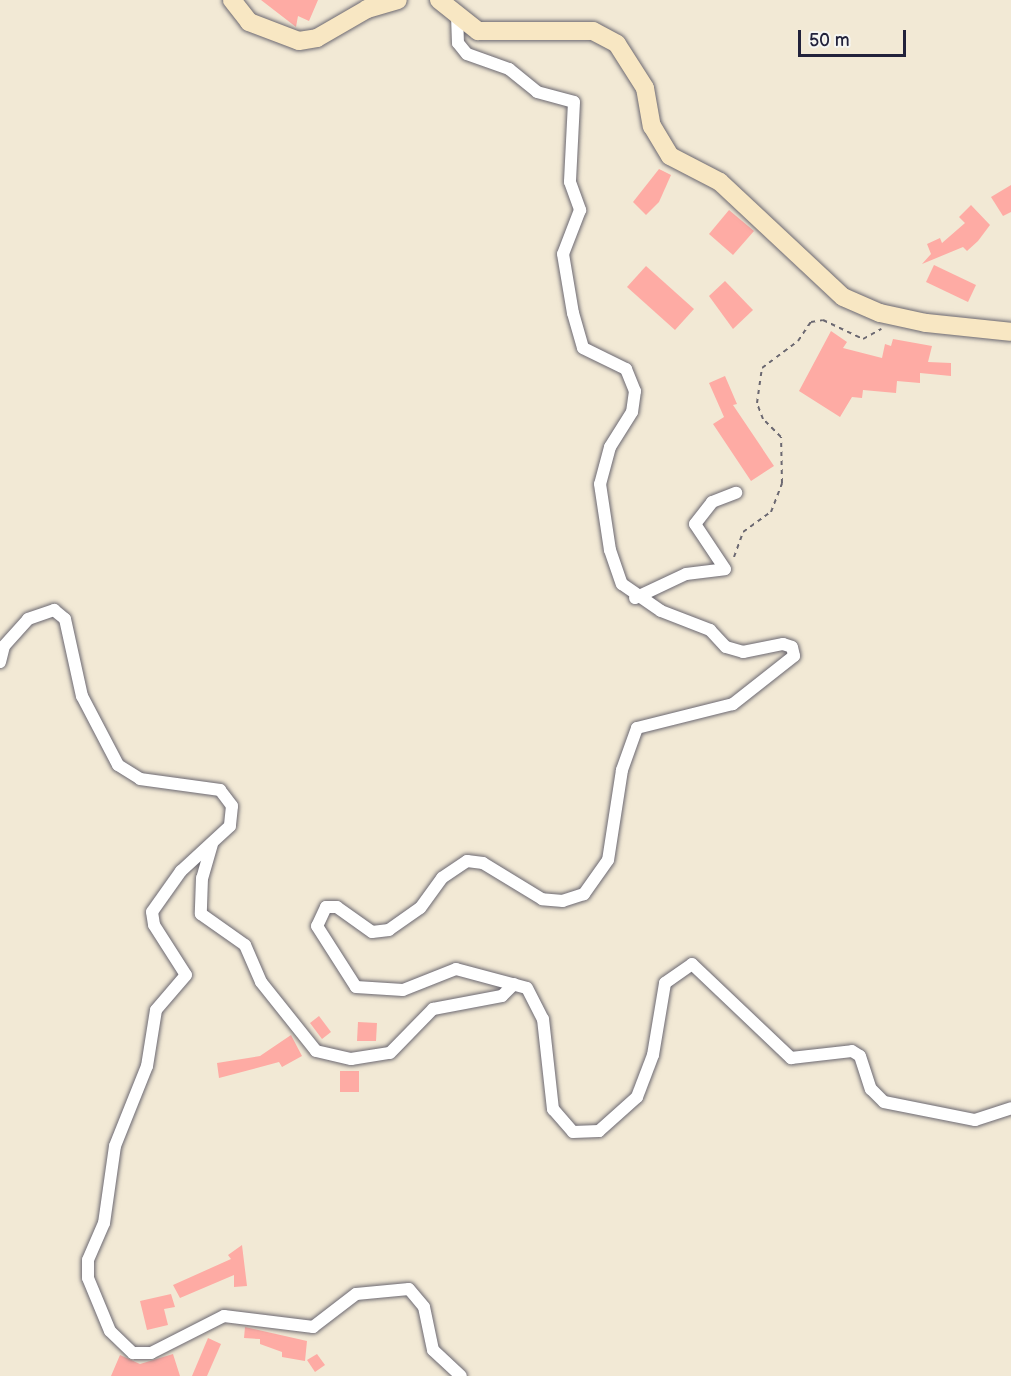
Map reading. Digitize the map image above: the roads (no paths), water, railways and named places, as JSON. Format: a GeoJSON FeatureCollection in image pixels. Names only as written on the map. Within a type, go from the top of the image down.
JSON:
{"type":"FeatureCollection","features":[{"type":"Feature","properties":{"kind":"street"},"geometry":{"type":"LineString","coordinates":[[232,0],[249,22],[299,41],[317,38],[367,9],[398,0]]}},
{"type":"Feature","properties":{"kind":"street"},"geometry":{"type":"LineString","coordinates":[[439,0],[478,31],[605,35],[617,44],[645,88],[652,126],[670,156],[720,182],[843,297],[893,316],[1011,332]]}},
{"type":"Feature","properties":{"kind":"street"},"geometry":{"type":"LineString","coordinates":[[457,15],[458,43],[467,54],[509,69],[537,92],[574,102],[570,182],[580,210],[563,255],[584,348],[627,369],[635,391],[632,412],[610,447],[600,484],[614,567],[635,598],[710,630],[726,647],[743,652],[783,644],[792,646],[794,656],[733,704],[637,728],[622,770],[608,860],[584,894],[563,901],[542,899],[483,863],[467,861],[442,878],[420,908],[389,930],[372,932],[337,907],[326,907],[319,915],[317,926],[330,950],[356,987],[403,990],[456,969],[514,984],[536,998],[553,1109],[573,1132],[599,1131],[637,1097],[653,1055],[665,984],[692,964],[791,1058],[852,1051],[860,1056],[871,1089],[884,1102],[975,1120],[1011,1108]]}},
{"type":"Feature","properties":{"kind":"street"},"geometry":{"type":"LineString","coordinates":[[635,598],[686,574],[725,568],[695,524],[712,502],[736,493]]}},
{"type":"Feature","properties":{"kind":"street"},"geometry":{"type":"LineString","coordinates":[[0,662],[4,646],[39,612],[54,610],[65,619],[75,677],[118,765],[140,779],[226,795],[232,807],[230,826],[180,871],[152,912],[154,925],[186,975],[156,1010],[147,1066],[115,1146],[104,1223],[88,1260],[88,1278],[103,1317],[121,1345],[133,1353],[151,1353],[224,1316],[313,1327],[363,1292],[409,1289],[424,1307],[433,1350],[461,1376]]}},
{"type":"Feature","properties":{"kind":"street"},"geometry":{"type":"LineString","coordinates":[[212,844],[201,878],[201,914],[245,945],[261,982],[316,1051],[351,1059],[390,1053],[434,1009],[502,996],[514,984]]}}]}
